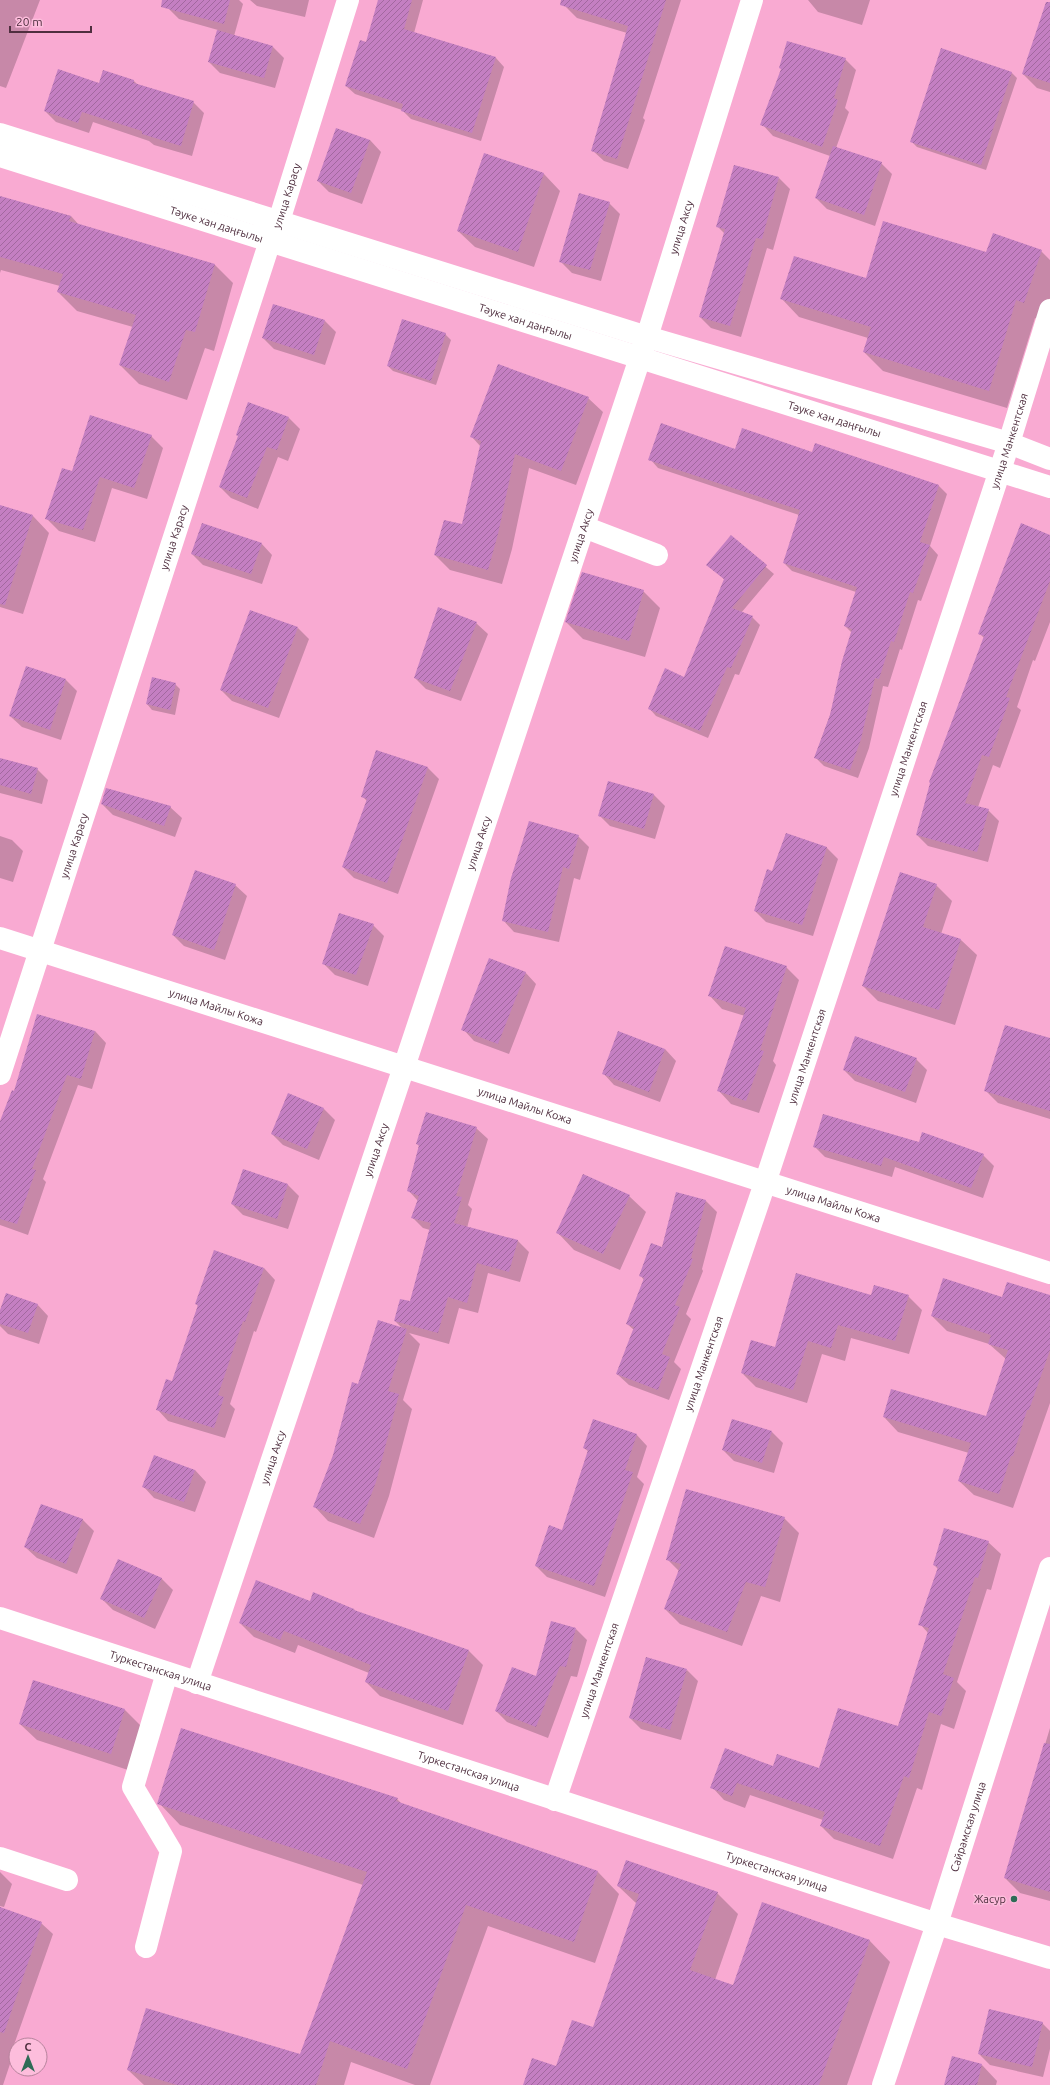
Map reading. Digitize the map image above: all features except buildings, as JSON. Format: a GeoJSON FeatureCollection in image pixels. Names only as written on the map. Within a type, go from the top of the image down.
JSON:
{"type":"FeatureCollection","features":[{"type":"Feature","properties":{"kind":"street","name":"улица Карасу"},"geometry":{"type":"LineString","coordinates":[[0,1074],[270,241],[279,221],[348,0]]}},
{"type":"Feature","properties":{"kind":"street","name":"улица Аксу"},"geometry":{"type":"LineString","coordinates":[[197,1683],[640,358],[752,0]]}},
{"type":"Feature","properties":{"kind":"street","name":"Тәуке хан даңғылы"},"geometry":{"type":"LineString","coordinates":[[0,134],[647,336],[1009,443],[1050,459]]}},
{"type":"Feature","properties":{"kind":"street","name":"Тәуке хан даңғылы"},"geometry":{"type":"LineString","coordinates":[[0,156],[1050,488]]}},
{"type":"Feature","properties":{"kind":"street","name":"улица Манкентская"},"geometry":{"type":"LineString","coordinates":[[555,1800],[765,1183],[1000,472],[1050,310]]}},
{"type":"Feature","properties":{"kind":"street"},"geometry":{"type":"LineString","coordinates":[[584,527],[657,555]]}},
{"type":"Feature","properties":{"kind":"street","name":"улица Майлы Кожа"},"geometry":{"type":"LineString","coordinates":[[0,938],[1050,1273]]}},
{"type":"Feature","properties":{"kind":"street","name":"Сайрамская улица"},"geometry":{"type":"LineString","coordinates":[[883,2085],[937,1924],[1050,1568]]}},
{"type":"Feature","properties":{"kind":"street","name":"Туркестанская улица"},"geometry":{"type":"LineString","coordinates":[[0,1618],[937,1924],[1050,1958]]}},
{"type":"Feature","properties":{"kind":"street"},"geometry":{"type":"LineString","coordinates":[[146,1947],[171,1850],[134,1787],[166,1673]]}},
{"type":"Feature","properties":{"kind":"street"},"geometry":{"type":"LineString","coordinates":[[0,1858],[67,1880]]}},
{"type":"Feature","properties":{"kind":"place","name":"Жасур"},"geometry":{"type":"Point","coordinates":[1014,1899]}}]}
